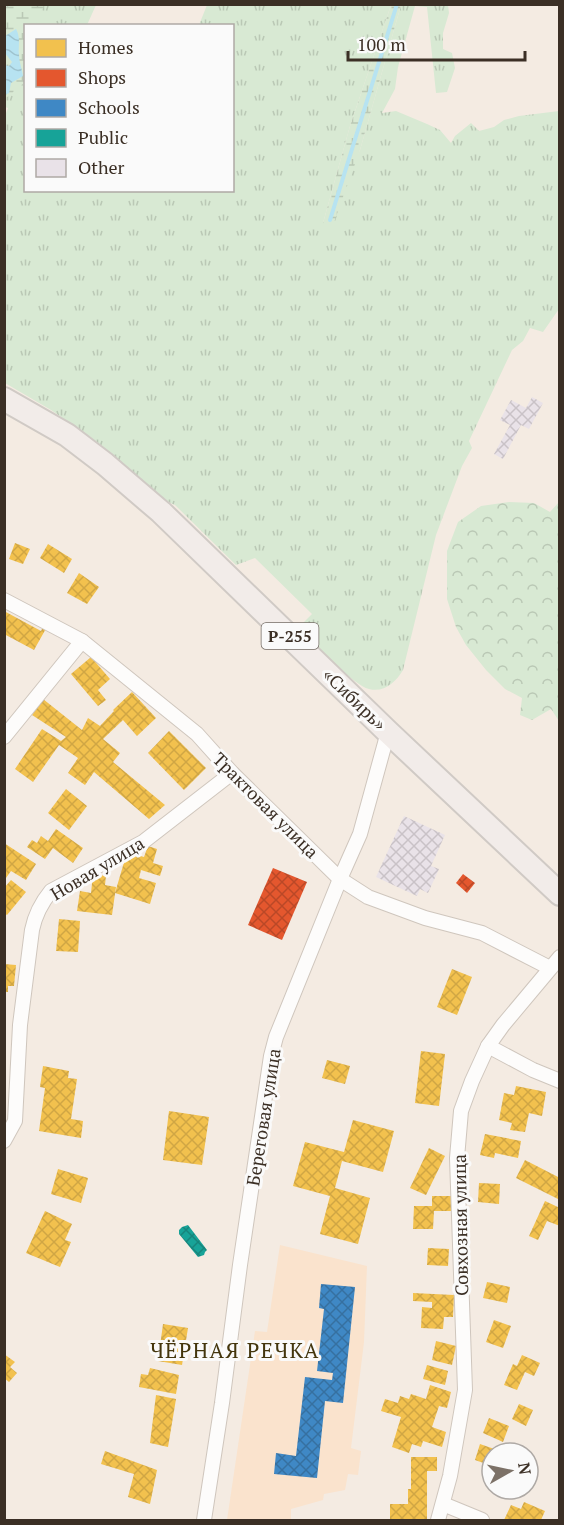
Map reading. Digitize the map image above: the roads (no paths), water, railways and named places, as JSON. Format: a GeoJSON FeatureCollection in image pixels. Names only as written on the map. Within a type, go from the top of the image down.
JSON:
{"type":"FeatureCollection","features":[{"type":"Feature","properties":{"kind":"highway","name":"«Сибирь»"},"geometry":{"type":"LineString","coordinates":[[4,399],[67,435],[161,512],[388,732],[560,894]]}},
{"type":"Feature","properties":{"kind":"street","name":"Трактовая улица"},"geometry":{"type":"LineString","coordinates":[[4,600],[82,641],[197,734],[232,773],[340,879],[368,897],[426,918],[482,933],[550,968]]}},
{"type":"Feature","properties":{"kind":"street"},"geometry":{"type":"LineString","coordinates":[[4,737],[82,641]]}},
{"type":"Feature","properties":{"kind":"street","name":"Береговая улица"},"geometry":{"type":"LineString","coordinates":[[204,1521],[271,1056],[276,1037],[360,834],[388,732]]}},
{"type":"Feature","properties":{"kind":"street","name":"Новая улица"},"geometry":{"type":"LineString","coordinates":[[4,1141],[15,1121],[20,1025],[32,930],[34,920],[45,899],[51,891],[143,842],[232,773]]}},
{"type":"Feature","properties":{"kind":"street","name":"Совхозная улица"},"geometry":{"type":"LineString","coordinates":[[438,1521],[450,1476],[465,1390],[457,1158],[461,1112],[488,1046],[560,957]]}},
{"type":"Feature","properties":{"kind":"street"},"geometry":{"type":"LineString","coordinates":[[488,1046],[533,1070],[560,1081]]}},
{"type":"Feature","properties":{"kind":"street"},"geometry":{"type":"LineString","coordinates":[[443,1504],[482,1521]]}},
{"type":"Feature","properties":{"kind":"water"},"geometry":{"type":"Polygon","coordinates":[[[16,29],[23,76],[11,83],[9,93],[5,95],[5,65],[9,66],[12,62],[5,53],[5,36],[16,29]]]}},
{"type":"Feature","properties":{"kind":"waterway"},"geometry":{"type":"LineString","coordinates":[[330,220],[397,4]]}},
{"type":"Feature","properties":{"kind":"district","name":"ЧЁРНАЯ РЕЧКА"},"geometry":{"type":"Point","coordinates":[235,1350]}}]}
